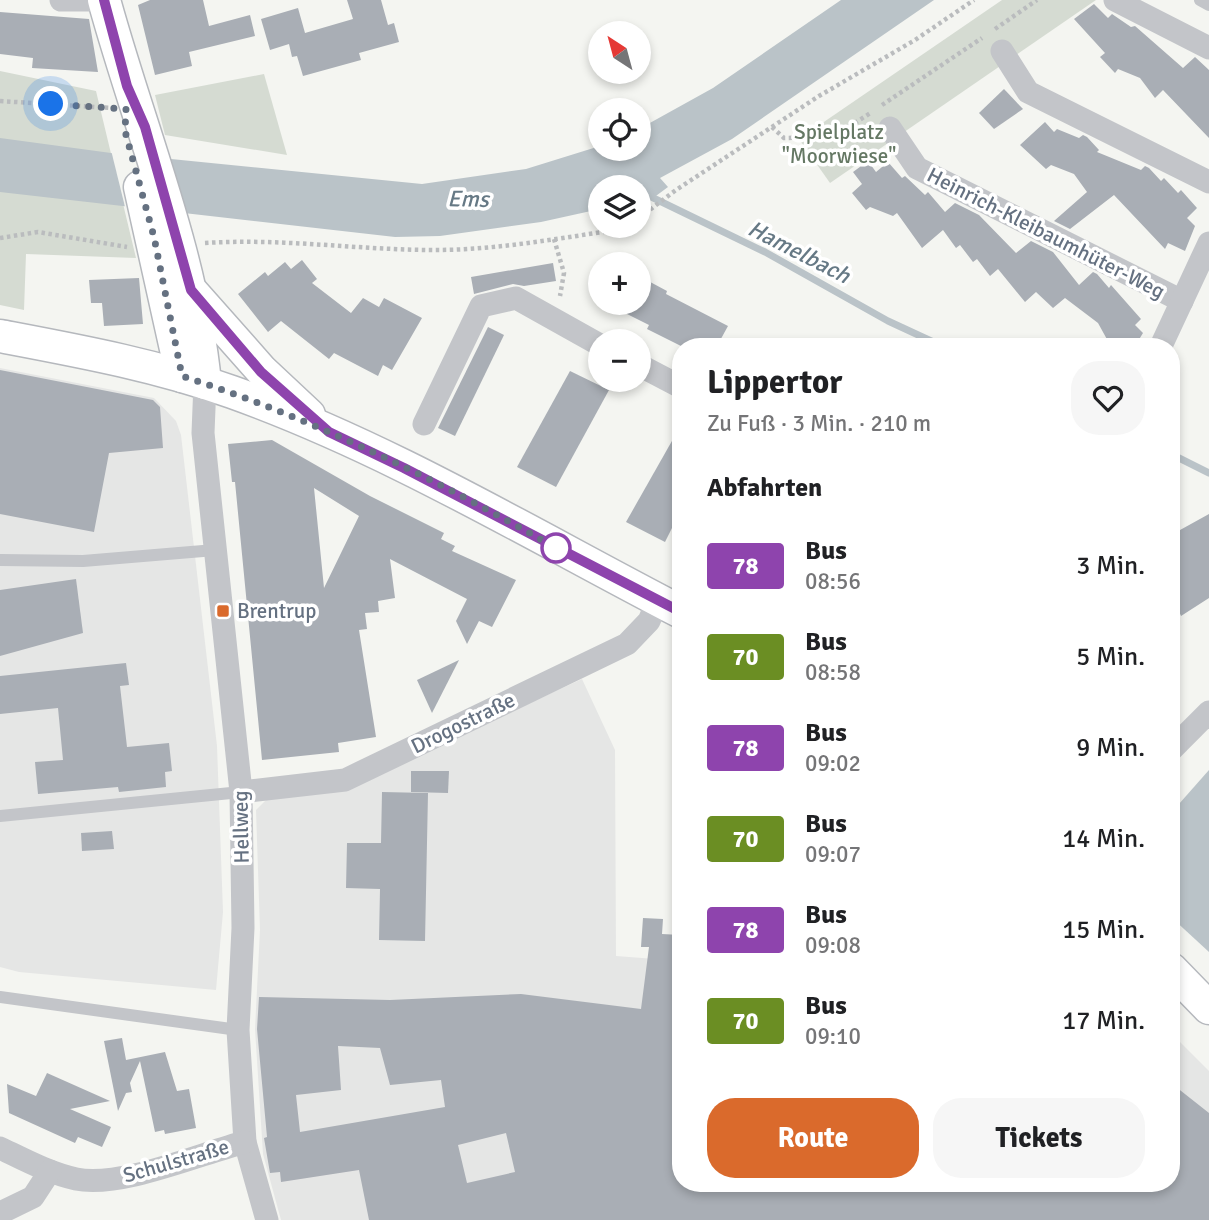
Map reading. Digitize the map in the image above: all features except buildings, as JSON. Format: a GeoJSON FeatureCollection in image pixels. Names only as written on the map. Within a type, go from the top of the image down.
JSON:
{"type":"FeatureCollection","features":[{"type":"Feature","properties":{"kind":"street"},"geometry":{"type":"LineString","coordinates":[[61,0],[104,0],[131,113],[167,242],[194,379]]}},
{"type":"Feature","properties":{"kind":"street"},"geometry":{"type":"LineString","coordinates":[[1115,0],[1209,48]]}},
{"type":"Feature","properties":{"kind":"street"},"geometry":{"type":"LineString","coordinates":[[1002,51],[1028,92],[1209,182]]}},
{"type":"Feature","properties":{"kind":"street","name":"Heinrich-Kleibaumhüter-Weg"},"geometry":{"type":"LineString","coordinates":[[890,128],[917,169],[1182,301]]}},
{"type":"Feature","properties":{"kind":"street"},"geometry":{"type":"LineString","coordinates":[[167,242],[191,290],[261,372],[329,432]]}},
{"type":"Feature","properties":{"kind":"street"},"geometry":{"type":"LineString","coordinates":[[1165,338],[1209,243]]}},
{"type":"Feature","properties":{"kind":"street"},"geometry":{"type":"LineString","coordinates":[[191,290],[194,379]]}},
{"type":"Feature","properties":{"kind":"street"},"geometry":{"type":"LineString","coordinates":[[424,424],[481,306],[516,298],[588,339]]}},
{"type":"Feature","properties":{"kind":"street"},"geometry":{"type":"LineString","coordinates":[[0,336],[110,356],[194,379],[329,432],[404,468],[669,606]]}},
{"type":"Feature","properties":{"kind":"street"},"geometry":{"type":"LineString","coordinates":[[651,371],[672,382]]}},
{"type":"Feature","properties":{"kind":"street","name":"Hellweg"},"geometry":{"type":"LineString","coordinates":[[194,379],[203,432],[241,792],[243,928],[238,1030],[245,1142],[267,1220]]}},
{"type":"Feature","properties":{"kind":"street","name":"Drogostraße"},"geometry":{"type":"LineString","coordinates":[[241,792],[345,780],[627,644],[649,621],[669,606]]}},
{"type":"Feature","properties":{"kind":"street"},"geometry":{"type":"LineString","coordinates":[[1180,741],[1209,712]]}},
{"type":"Feature","properties":{"kind":"street"},"geometry":{"type":"LineString","coordinates":[[1180,977],[1209,1008]]}},
{"type":"Feature","properties":{"kind":"street","name":"Schulstraße"},"geometry":{"type":"LineString","coordinates":[[0,1148],[50,1171],[79,1179],[119,1179],[245,1142]]}},
{"type":"Feature","properties":{"kind":"street"},"geometry":{"type":"LineString","coordinates":[[0,1213],[33,1196],[50,1171]]}},
{"type":"Feature","properties":{"kind":"lane"},"geometry":{"type":"LineString","coordinates":[[1200,0],[1209,5]]}},
{"type":"Feature","properties":{"kind":"lane"},"geometry":{"type":"LineString","coordinates":[[0,560],[83,561],[215,550]]}},
{"type":"Feature","properties":{"kind":"lane"},"geometry":{"type":"LineString","coordinates":[[0,816],[241,792]]}},
{"type":"Feature","properties":{"kind":"lane"},"geometry":{"type":"LineString","coordinates":[[0,998],[238,1030]]}},
{"type":"Feature","properties":{"kind":"path"},"geometry":{"type":"LineString","coordinates":[[651,209],[772,127],[915,40],[974,0]]}},
{"type":"Feature","properties":{"kind":"path"},"geometry":{"type":"LineString","coordinates":[[772,127],[784,138],[833,137],[1037,0]]}},
{"type":"Feature","properties":{"kind":"path"},"geometry":{"type":"LineString","coordinates":[[0,101],[131,113]]}},
{"type":"Feature","properties":{"kind":"path"},"geometry":{"type":"LineString","coordinates":[[0,238],[38,232],[124,247],[167,242],[252,240],[437,250],[588,234]]}},
{"type":"Feature","properties":{"kind":"path"},"geometry":{"type":"LineString","coordinates":[[554,239],[564,273],[555,322]]}},
{"type":"Feature","properties":{"kind":"shaded area"},"geometry":{"type":"Polygon","coordinates":[[[0,368],[154,398],[176,421],[181,435],[217,746],[223,912],[216,990],[19,972],[0,967],[0,368]]]}},
{"type":"Feature","properties":{"kind":"shaded area"},"geometry":{"type":"Polygon","coordinates":[[[582,679],[615,750],[616,956],[672,960],[672,1192],[1180,1192],[1180,1042],[1209,1071],[1209,1220],[281,1220],[263,1154],[255,1029],[260,930],[256,810],[269,797],[480,726],[582,679]]]}},
{"type":"Feature","properties":{"kind":"green space","name":"Spielplatz \"Moorwiese\""},"geometry":{"type":"Polygon","coordinates":[[[1002,0],[1096,0],[830,183],[799,139],[1002,0]]]}},
{"type":"Feature","properties":{"kind":"green space"},"geometry":{"type":"Polygon","coordinates":[[[0,71],[96,91],[136,258],[26,254],[24,310],[0,305],[0,71]]]}},
{"type":"Feature","properties":{"kind":"green space"},"geometry":{"type":"Polygon","coordinates":[[[264,74],[287,155],[165,135],[155,95],[264,74]]]}},
{"type":"Feature","properties":{"kind":"water","name":"Ems"},"geometry":{"type":"Polygon","coordinates":[[[841,0],[934,0],[732,139],[660,178],[668,187],[651,200],[651,175],[588,175],[588,212],[541,222],[440,236],[395,237],[0,192],[0,138],[111,153],[422,184],[526,169],[588,150],[588,161],[651,161],[651,122],[713,88],[841,0]]]}},
{"type":"Feature","properties":{"kind":"water"},"geometry":{"type":"Polygon","coordinates":[[[1209,770],[1209,952],[1180,925],[1180,803],[1209,770]]]}},
{"type":"Feature","properties":{"kind":"pier"},"geometry":{"type":"Polygon","coordinates":[[[111,150],[168,155],[186,217],[126,211],[111,150]]]}},
{"type":"Feature","properties":{"kind":"waterway","name":"Hamelbach"},"geometry":{"type":"LineString","coordinates":[[651,197],[765,252],[888,321],[925,338]]}},
{"type":"Feature","properties":{"kind":"waterway","name":"Hamelbach"},"geometry":{"type":"LineString","coordinates":[[1180,458],[1209,473]]}},
{"type":"Feature","properties":{"kind":"bus line","name":"78"},"geometry":{"type":"LineString","coordinates":[[104,0],[127,86],[145,127],[191,290],[261,372],[329,432],[459,496],[672,607]]}},
{"type":"Feature","properties":{"kind":"place","name":"Brentrup"},"geometry":{"type":"Point","coordinates":[223,611]}},
{"type":"Feature","properties":{"kind":"route"},"geometry":{"type":"LineString","coordinates":[[51,104],[126,109],[125,131],[154,237],[182,376],[234,393],[329,432],[459,496],[556,548]]}}]}
